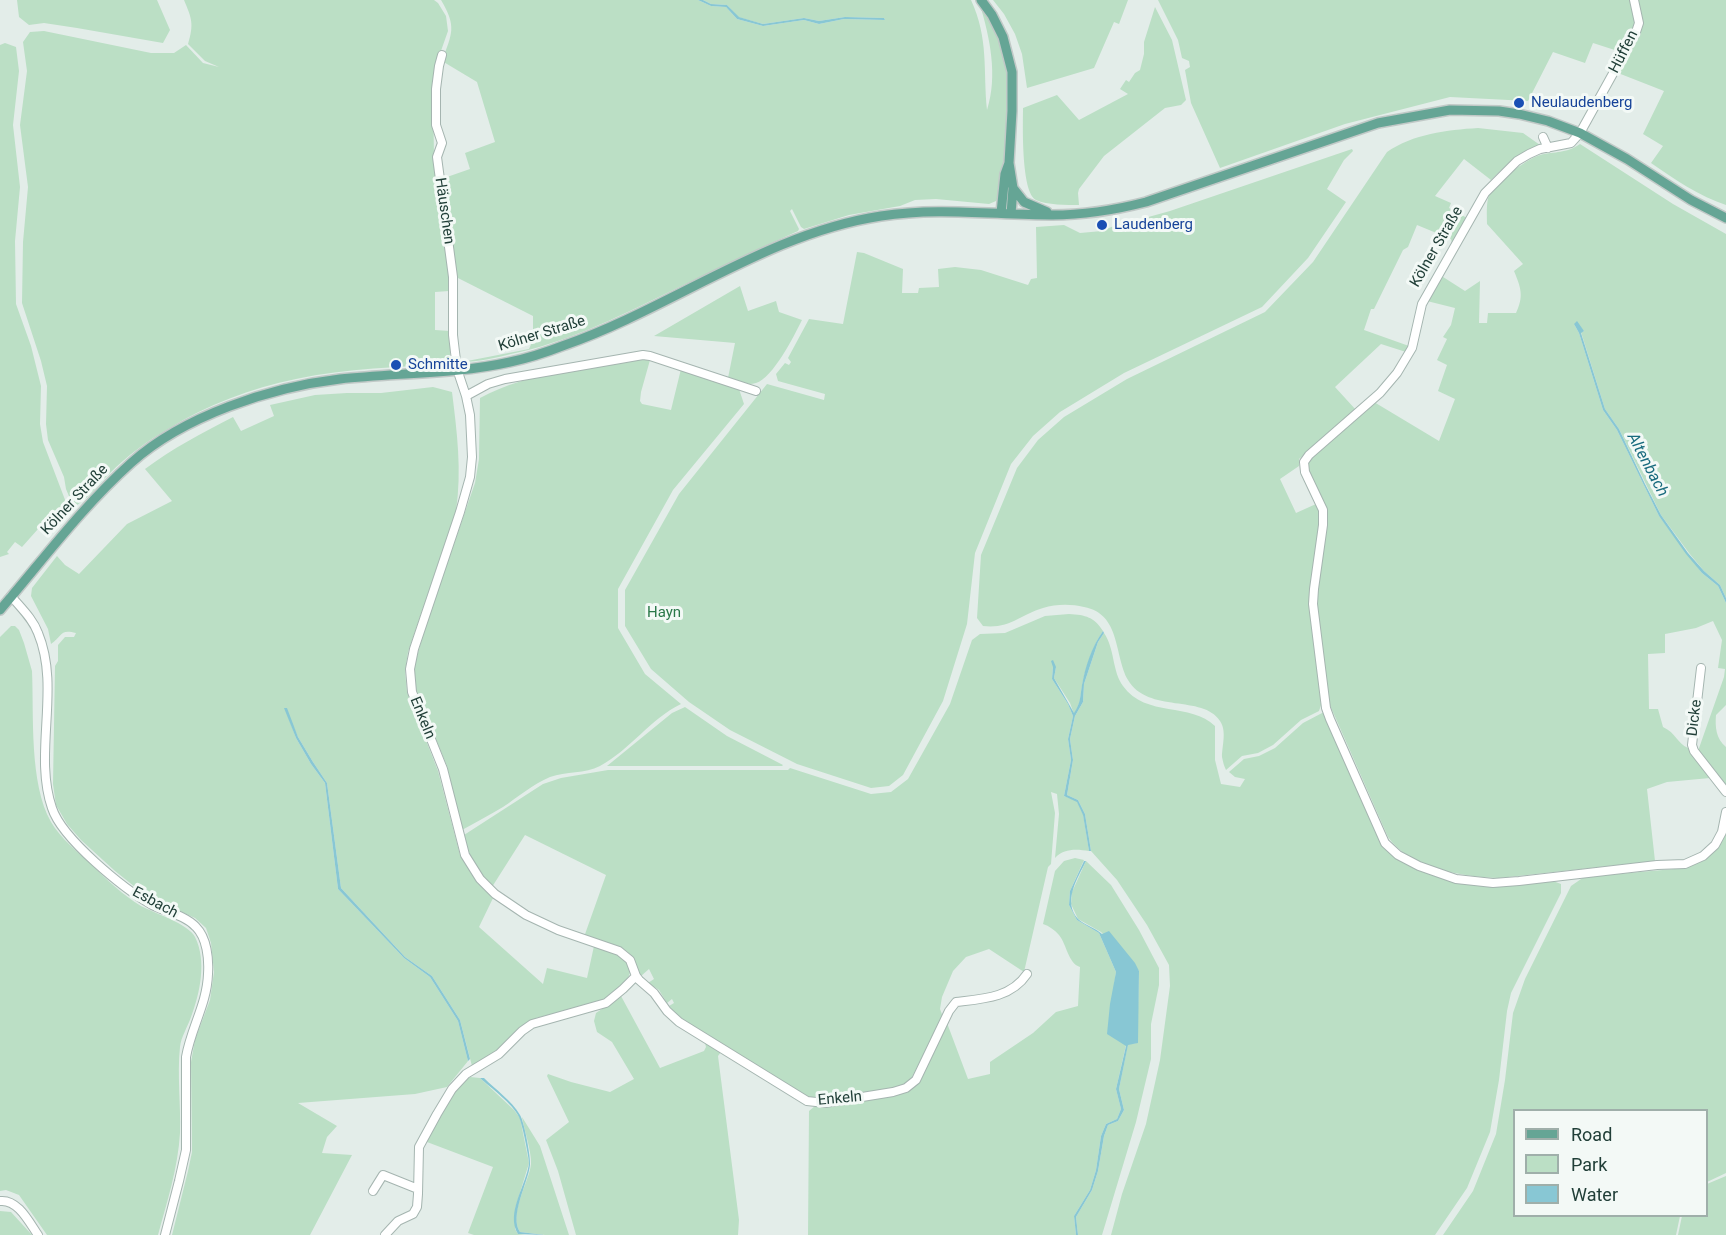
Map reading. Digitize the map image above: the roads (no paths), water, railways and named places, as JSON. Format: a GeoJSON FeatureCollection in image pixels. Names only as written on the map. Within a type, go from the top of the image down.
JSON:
{"type":"FeatureCollection","features":[{"type":"Feature","properties":{"kind":"main road"},"geometry":{"type":"LineString","coordinates":[[981,0],[1003,37],[1012,72],[1009,163],[1005,174],[1001,213]]}},
{"type":"Feature","properties":{"kind":"main road","name":"Kölner Straße"},"geometry":{"type":"LineString","coordinates":[[0,610],[74,521],[133,460],[177,431],[207,416],[282,389],[336,380],[511,362],[576,341],[641,313],[777,247],[820,230],[870,218],[938,211],[1055,215],[1099,212],[1146,202],[1378,123],[1450,110],[1499,111],[1519,114],[1548,121],[1580,133],[1627,159],[1690,200],[1726,218]]}},
{"type":"Feature","properties":{"kind":"main road"},"geometry":{"type":"LineString","coordinates":[[1009,163],[1013,188],[1011,214]]}},
{"type":"Feature","properties":{"kind":"main road"},"geometry":{"type":"LineString","coordinates":[[1013,188],[1024,202],[1055,215]]}},
{"type":"Feature","properties":{"kind":"street","name":"Hüffen"},"geometry":{"type":"LineString","coordinates":[[1580,133],[1636,32],[1639,22],[1634,0]]}},
{"type":"Feature","properties":{"kind":"street","name":"Häuschen"},"geometry":{"type":"LineString","coordinates":[[442,55],[438,66],[435,99],[436,125],[442,143],[437,157],[453,277],[453,335],[457,369]]}},
{"type":"Feature","properties":{"kind":"street","name":"Kölner Straße"},"geometry":{"type":"LineString","coordinates":[[1580,133],[1571,143],[1528,154],[1517,161],[1485,194],[1422,304],[1412,348],[1390,383],[1304,462],[1305,472],[1323,510],[1313,604],[1326,708],[1385,843],[1398,855],[1419,866],[1456,879],[1493,883],[1686,864],[1703,856],[1715,845],[1722,832],[1726,812]]}},
{"type":"Feature","properties":{"kind":"street"},"geometry":{"type":"LineString","coordinates":[[1543,137],[1548,148]]}},
{"type":"Feature","properties":{"kind":"street"},"geometry":{"type":"LineString","coordinates":[[466,396],[488,384],[505,379],[643,355],[756,391]]}},
{"type":"Feature","properties":{"kind":"street","name":"Enkeln"},"geometry":{"type":"LineString","coordinates":[[457,369],[466,396],[472,435],[470,477],[414,649],[410,669],[412,692],[443,769],[465,855],[480,879],[495,894],[525,915],[569,934],[619,951],[630,960],[636,976],[679,1022],[807,1101],[825,1102],[906,1088],[916,1080],[949,1011],[956,1002],[988,998],[1008,992],[1022,982],[1027,974]]}},
{"type":"Feature","properties":{"kind":"street","name":"Esbach"},"geometry":{"type":"LineString","coordinates":[[11,596],[38,632],[46,664],[47,781],[50,803],[57,820],[77,844],[126,888],[155,906],[189,921],[201,933],[204,942],[208,973],[206,991],[188,1044],[186,1057],[186,1150],[165,1235]]}},
{"type":"Feature","properties":{"kind":"street","name":"Dicke"},"geometry":{"type":"LineString","coordinates":[[1701,668],[1692,745],[1694,751],[1726,792]]}},
{"type":"Feature","properties":{"kind":"street"},"geometry":{"type":"LineString","coordinates":[[385,1235],[398,1221],[408,1217],[415,1210],[418,1200],[419,1147],[444,1101],[461,1078],[499,1054],[527,1027],[606,1003],[636,976]]}},
{"type":"Feature","properties":{"kind":"street"},"geometry":{"type":"LineString","coordinates":[[373,1191],[382,1175],[418,1189]]}},
{"type":"Feature","properties":{"kind":"street"},"geometry":{"type":"LineString","coordinates":[[0,1201],[7,1200],[16,1205],[38,1235]]}},
{"type":"Feature","properties":{"kind":"water"},"geometry":{"type":"Polygon","coordinates":[[[698,0],[727,5],[739,17],[763,24],[804,18],[819,21],[845,17],[884,18],[885,20],[844,19],[819,24],[804,20],[763,26],[737,19],[726,7],[711,6],[698,0]]]}},
{"type":"Feature","properties":{"kind":"water"},"geometry":{"type":"Polygon","coordinates":[[[1577,321],[1584,331],[1581,333],[1605,409],[1619,429],[1661,515],[1688,553],[1720,585],[1726,603],[1718,586],[1702,573],[1659,516],[1617,430],[1603,410],[1579,333],[1574,324],[1577,321]]]}},
{"type":"Feature","properties":{"kind":"water"},"geometry":{"type":"Polygon","coordinates":[[[1103,631],[1084,684],[1083,702],[1075,716],[1070,739],[1073,760],[1067,795],[1078,800],[1085,814],[1091,851],[1089,851],[1083,815],[1077,802],[1064,796],[1071,760],[1068,739],[1073,716],[1052,679],[1051,661],[1053,660],[1056,667],[1054,678],[1074,713],[1090,657],[1103,631]]]}},
{"type":"Feature","properties":{"kind":"water"},"geometry":{"type":"Polygon","coordinates":[[[284,708],[287,708],[298,737],[327,783],[341,888],[405,957],[432,976],[460,1020],[470,1059],[468,1061],[458,1021],[430,977],[404,958],[338,889],[325,783],[296,738],[284,708]]]}},
{"type":"Feature","properties":{"kind":"water"},"geometry":{"type":"Polygon","coordinates":[[[1086,861],[1071,897],[1073,912],[1078,919],[1102,934],[1109,931],[1139,971],[1138,1043],[1128,1045],[1119,1089],[1124,1110],[1118,1121],[1108,1125],[1092,1190],[1076,1217],[1078,1235],[1076,1235],[1074,1216],[1090,1190],[1096,1170],[1101,1136],[1106,1124],[1117,1119],[1121,1109],[1116,1089],[1126,1046],[1107,1034],[1116,972],[1099,933],[1077,920],[1069,905],[1070,891],[1086,861]]]}},
{"type":"Feature","properties":{"kind":"water"},"geometry":{"type":"Polygon","coordinates":[[[480,1078],[484,1078],[508,1100],[522,1119],[530,1165],[518,1209],[517,1225],[520,1232],[545,1235],[518,1234],[515,1226],[515,1208],[529,1163],[520,1120],[507,1102],[480,1078]]]}},
{"type":"Feature","properties":{"kind":"place","name":"Neulaudenberg"},"geometry":{"type":"Point","coordinates":[1519,103]}},
{"type":"Feature","properties":{"kind":"place","name":"Laudenberg"},"geometry":{"type":"Point","coordinates":[1102,225]}},
{"type":"Feature","properties":{"kind":"place","name":"Schmitte"},"geometry":{"type":"Point","coordinates":[396,365]}},
{"type":"Feature","properties":{"kind":"water label","name":"Altenbach"},"geometry":{"type":"Point","coordinates":[1647,465]}},
{"type":"Feature","properties":{"kind":"park label","name":"Hayn"},"geometry":{"type":"Point","coordinates":[664,613]}}]}
